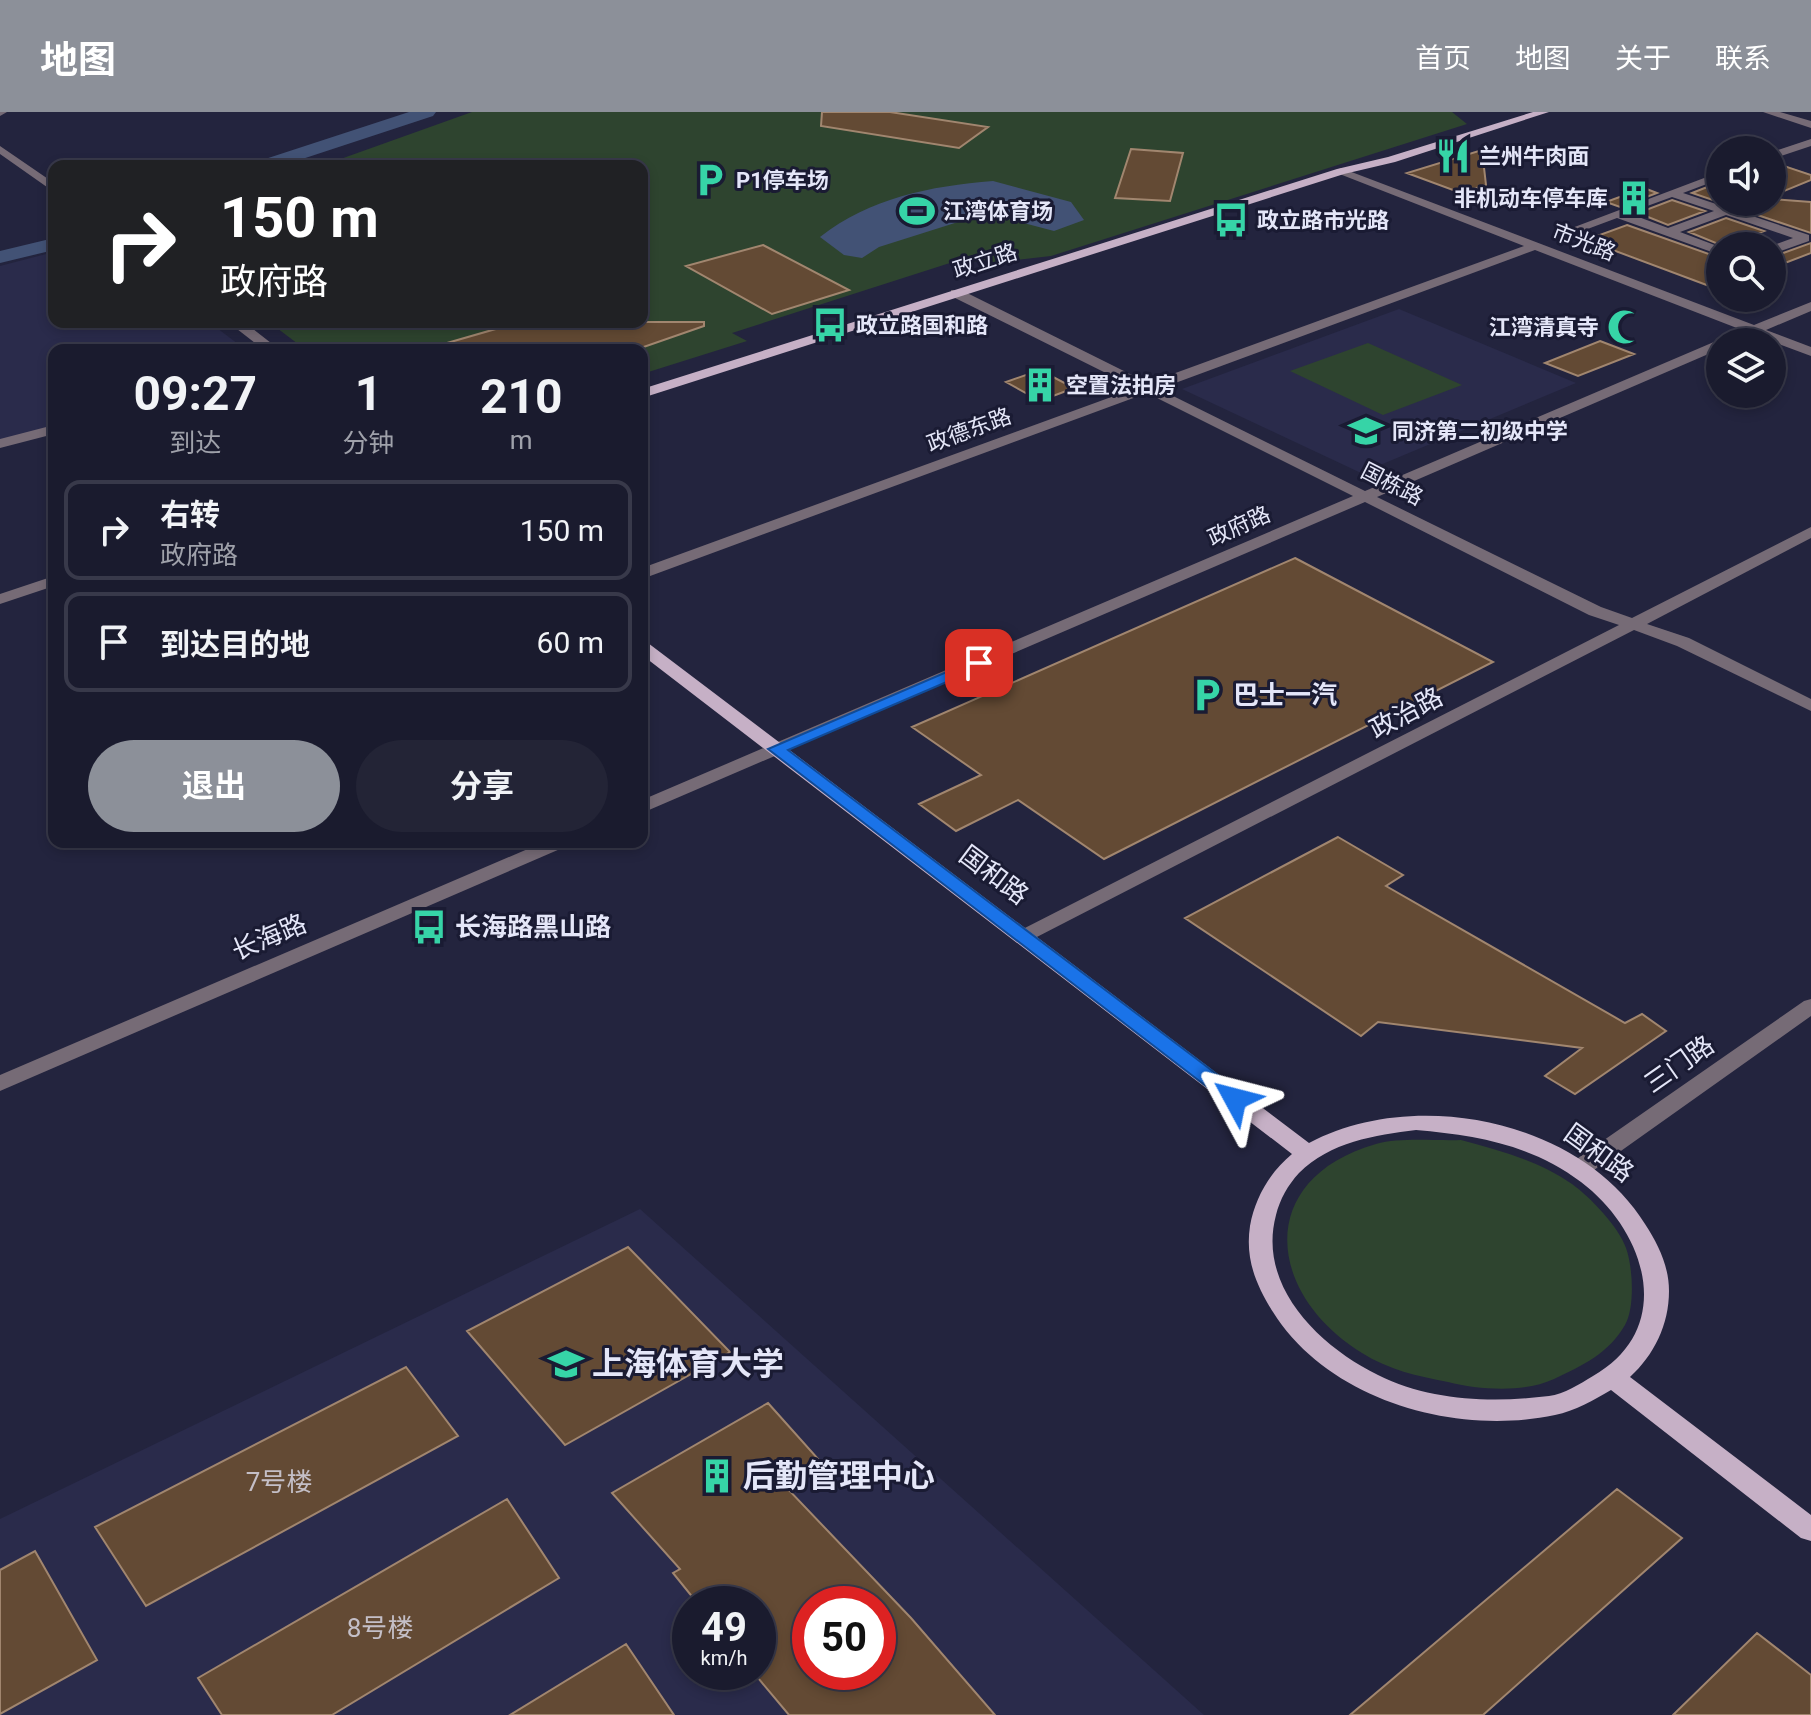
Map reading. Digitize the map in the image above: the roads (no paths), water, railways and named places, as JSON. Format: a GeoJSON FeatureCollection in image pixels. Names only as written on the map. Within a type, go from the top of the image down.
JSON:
{"type":"FeatureCollection","features":[{"type":"Feature","properties":{"kind":"main road","name":"政立路"},"geometry":{"type":"LineString","coordinates":[[1341,171],[1378,155],[1513,112]]}},
{"type":"Feature","properties":{"kind":"main road","name":"政立路"},"geometry":{"type":"LineString","coordinates":[[648,392],[1341,171],[1391,160],[1544,112]]}},
{"type":"Feature","properties":{"kind":"main road","name":"国和路"},"geometry":{"type":"LineString","coordinates":[[648,652],[1307,1154]]}},
{"type":"Feature","properties":{"kind":"main road","name":"国和路"},"geometry":{"type":"LineString","coordinates":[[1416,1122],[1458,1124],[1541,1148],[1579,1169],[1622,1206],[1650,1250],[1659,1297],[1647,1341],[1614,1379],[1558,1404],[1489,1412],[1417,1401],[1349,1372],[1297,1331],[1267,1283],[1259,1233],[1273,1189],[1307,1154],[1338,1137],[1375,1126],[1416,1122]]}},
{"type":"Feature","properties":{"kind":"main road"},"geometry":{"type":"LineString","coordinates":[[1614,1379],[1811,1530]]}},
{"type":"Feature","properties":{"kind":"street"},"geometry":{"type":"LineString","coordinates":[[1768,112],[1811,125]]}},
{"type":"Feature","properties":{"kind":"street"},"geometry":{"type":"LineString","coordinates":[[1786,151],[1811,142]]}},
{"type":"Feature","properties":{"kind":"street"},"geometry":{"type":"LineString","coordinates":[[0,149],[48,184]]}},
{"type":"Feature","properties":{"kind":"street","name":"市光路"},"geometry":{"type":"LineString","coordinates":[[1341,171],[1748,328]]}},
{"type":"Feature","properties":{"kind":"street"},"geometry":{"type":"LineString","coordinates":[[1562,234],[1706,180]]}},
{"type":"Feature","properties":{"kind":"street"},"geometry":{"type":"LineString","coordinates":[[1672,193],[1706,204]]}},
{"type":"Feature","properties":{"kind":"street"},"geometry":{"type":"LineString","coordinates":[[1616,213],[1706,246]]}},
{"type":"Feature","properties":{"kind":"street"},"geometry":{"type":"LineString","coordinates":[[1669,232],[1712,216]]}},
{"type":"Feature","properties":{"kind":"street"},"geometry":{"type":"LineString","coordinates":[[1741,216],[1805,238],[1786,245]]}},
{"type":"Feature","properties":{"kind":"street","name":"政德东路"},"geometry":{"type":"LineString","coordinates":[[648,572],[1537,245]]}},
{"type":"Feature","properties":{"kind":"street","name":"国栋路"},"geometry":{"type":"LineString","coordinates":[[956,293],[1595,611],[1683,642],[1811,706]]}},
{"type":"Feature","properties":{"kind":"street","name":"政府路"},"geometry":{"type":"LineString","coordinates":[[1758,328],[1811,306]]}},
{"type":"Feature","properties":{"kind":"street"},"geometry":{"type":"LineString","coordinates":[[243,328],[265,344]]}},
{"type":"Feature","properties":{"kind":"street","name":"市光路"},"geometry":{"type":"LineString","coordinates":[[1786,343],[1811,352]]}},
{"type":"Feature","properties":{"kind":"street","name":"政府路"},"geometry":{"type":"LineString","coordinates":[[777,749],[1706,350]]}},
{"type":"Feature","properties":{"kind":"street"},"geometry":{"type":"LineString","coordinates":[[0,444],[48,431]]}},
{"type":"Feature","properties":{"kind":"street","name":"政治路"},"geometry":{"type":"LineString","coordinates":[[1024,936],[1357,768],[1811,532]]}},
{"type":"Feature","properties":{"kind":"street"},"geometry":{"type":"LineString","coordinates":[[0,599],[48,583]]}},
{"type":"Feature","properties":{"kind":"street"},"geometry":{"type":"LineString","coordinates":[[648,804],[777,749]]}},
{"type":"Feature","properties":{"kind":"street","name":"长海路"},"geometry":{"type":"LineString","coordinates":[[0,1084],[546,848]]}},
{"type":"Feature","properties":{"kind":"street","name":"三门路"},"geometry":{"type":"LineString","coordinates":[[1579,1169],[1811,1006]]}},
{"type":"Feature","properties":{"kind":"waterway"},"geometry":{"type":"LineString","coordinates":[[281,160],[427,112]]}},
{"type":"Feature","properties":{"kind":"waterway"},"geometry":{"type":"LineString","coordinates":[[0,257],[48,245]]}},
{"type":"Feature","properties":{"kind":"place","name":"兰州牛肉面"},"geometry":{"type":"Point","coordinates":[1453,156]}},
{"type":"Feature","properties":{"kind":"place","name":"P1停车场"},"geometry":{"type":"Point","coordinates":[710,180]}},
{"type":"Feature","properties":{"kind":"place","name":"非机动车停车库"},"geometry":{"type":"Point","coordinates":[1634,198]}},
{"type":"Feature","properties":{"kind":"place","name":"江湾体育场"},"geometry":{"type":"Point","coordinates":[917,211]}},
{"type":"Feature","properties":{"kind":"place","name":"政立路市光路"},"geometry":{"type":"Point","coordinates":[1231,220]}},
{"type":"Feature","properties":{"kind":"place","name":"政立路国和路"},"geometry":{"type":"Point","coordinates":[830,325]}},
{"type":"Feature","properties":{"kind":"place","name":"江湾清真寺"},"geometry":{"type":"Point","coordinates":[1625,327]}},
{"type":"Feature","properties":{"kind":"place","name":"空置法拍房"},"geometry":{"type":"Point","coordinates":[1040,385]}},
{"type":"Feature","properties":{"kind":"place","name":"同济第二初级中学"},"geometry":{"type":"Point","coordinates":[1366,431]}},
{"type":"Feature","properties":{"kind":"place","name":"巴士一汽"},"geometry":{"type":"Point","coordinates":[1207,695]}},
{"type":"Feature","properties":{"kind":"place","name":"长海路黑山路"},"geometry":{"type":"Point","coordinates":[429,927]}},
{"type":"Feature","properties":{"kind":"place","name":"上海体育大学"},"geometry":{"type":"Point","coordinates":[566,1364]}},
{"type":"Feature","properties":{"kind":"place","name":"后勤管理中心"},"geometry":{"type":"Point","coordinates":[717,1476]}}]}
